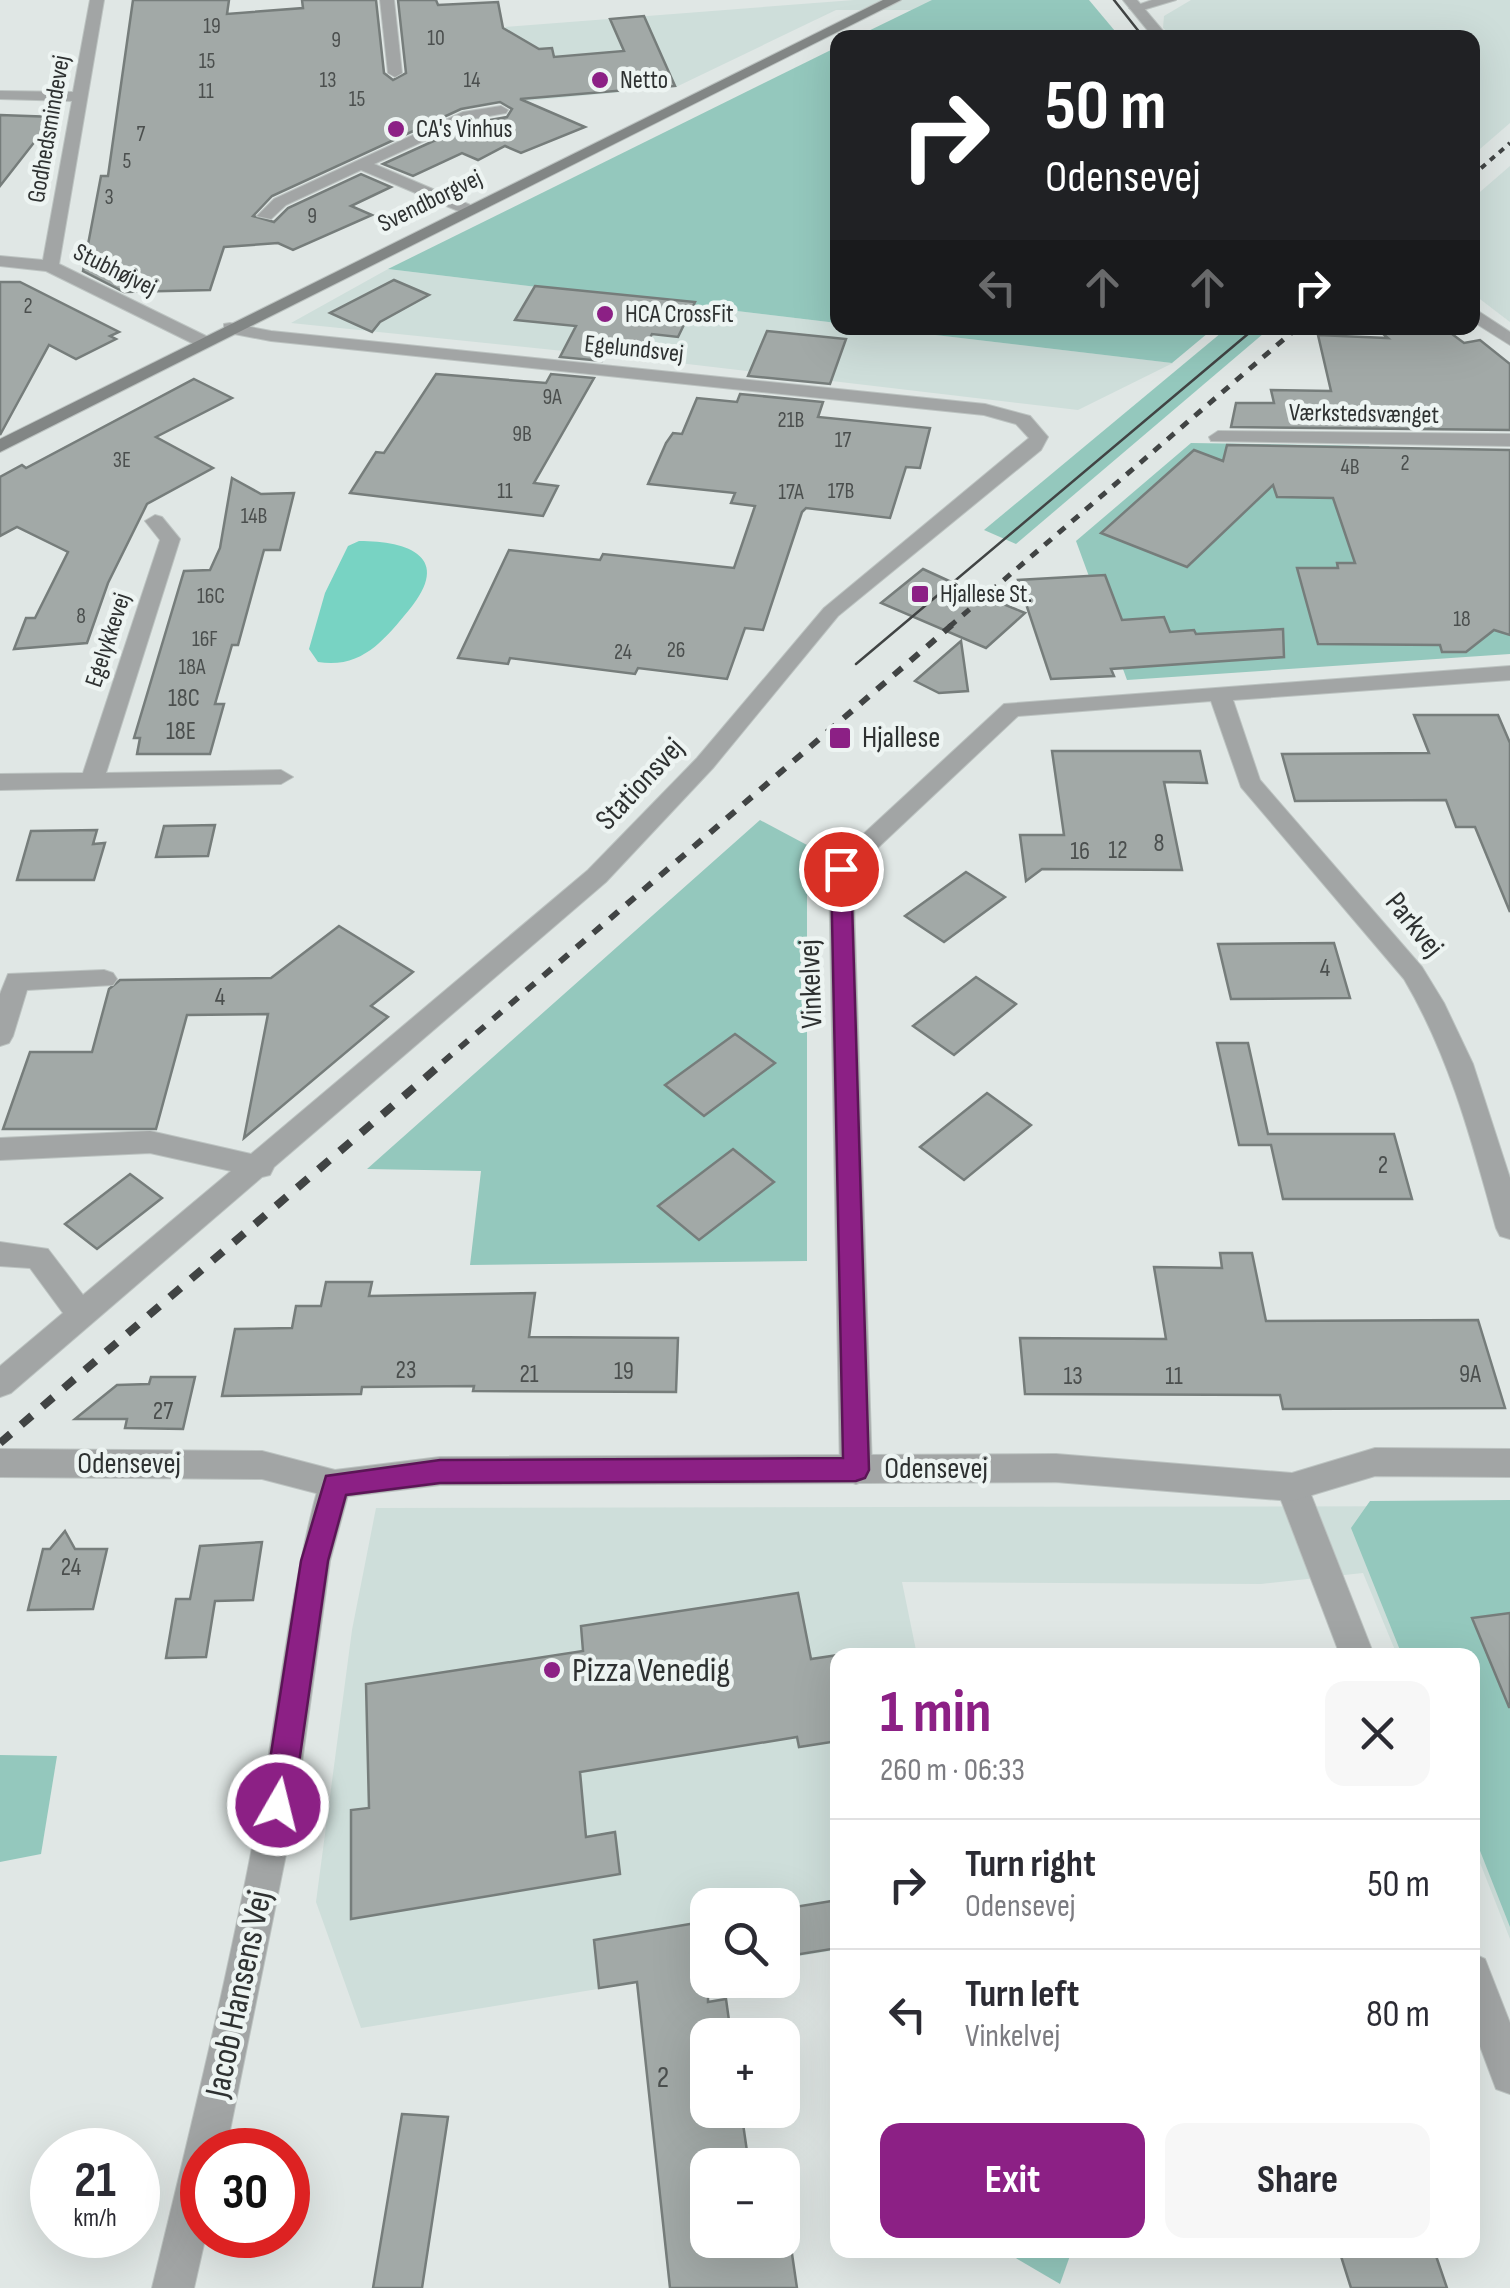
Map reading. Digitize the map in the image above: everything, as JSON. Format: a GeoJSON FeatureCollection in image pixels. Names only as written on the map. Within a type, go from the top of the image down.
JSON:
{"type":"FeatureCollection","features":[{"type":"Feature","properties":{"kind":"main road","name":"Svendborgvej"},"geometry":{"type":"LineString","coordinates":[[831,30],[889,1]]}},
{"type":"Feature","properties":{"kind":"main road","name":"Svendborgvej"},"geometry":{"type":"LineString","coordinates":[[0,446],[830,30]]}},
{"type":"Feature","properties":{"kind":"street","name":"Godhedsmindevej"},"geometry":{"type":"LineString","coordinates":[[50,266],[97,0]]}},
{"type":"Feature","properties":{"kind":"street"},"geometry":{"type":"LineString","coordinates":[[387,0],[395,73]]}},
{"type":"Feature","properties":{"kind":"street"},"geometry":{"type":"LineString","coordinates":[[1133,4],[1169,0]]}},
{"type":"Feature","properties":{"kind":"street"},"geometry":{"type":"LineString","coordinates":[[1133,4],[1155,30]]}},
{"type":"Feature","properties":{"kind":"street"},"geometry":{"type":"LineString","coordinates":[[0,95],[80,97]]}},
{"type":"Feature","properties":{"kind":"street"},"geometry":{"type":"LineString","coordinates":[[264,216],[280,202],[468,116],[501,110]]}},
{"type":"Feature","properties":{"kind":"street"},"geometry":{"type":"LineString","coordinates":[[364,166],[470,210]]}},
{"type":"Feature","properties":{"kind":"street","name":"Stubhøjvej"},"geometry":{"type":"LineString","coordinates":[[0,261],[50,266],[204,342]]}},
{"type":"Feature","properties":{"kind":"street"},"geometry":{"type":"LineString","coordinates":[[1480,318],[1510,340]]}},
{"type":"Feature","properties":{"kind":"street","name":"Egelundsvej"},"geometry":{"type":"LineString","coordinates":[[230,328],[271,336],[986,410],[1032,426]]}},
{"type":"Feature","properties":{"kind":"street","name":"Stationsvej"},"geometry":{"type":"LineString","coordinates":[[0,1384],[598,876],[705,764],[830,612],[1034,446],[1038,436],[1032,426]]}},
{"type":"Feature","properties":{"kind":"street","name":"Værkstedsvænget"},"geometry":{"type":"LineString","coordinates":[[1218,437],[1510,440]]}},
{"type":"Feature","properties":{"kind":"street","name":"Egelykkevej"},"geometry":{"type":"LineString","coordinates":[[92,781],[170,539],[155,521]]}},
{"type":"Feature","properties":{"kind":"street","name":"Vinkelvej"},"geometry":{"type":"LineString","coordinates":[[856,1470],[841,869],[1012,709],[1510,673]]}},
{"type":"Feature","properties":{"kind":"street","name":"Parkvej"},"geometry":{"type":"LineString","coordinates":[[1219,692],[1249,782],[1391,946],[1434,1005],[1469,1080],[1510,1228]]}},
{"type":"Feature","properties":{"kind":"street"},"geometry":{"type":"LineString","coordinates":[[0,782],[281,777]]}},
{"type":"Feature","properties":{"kind":"street"},"geometry":{"type":"LineString","coordinates":[[0,1036],[18,982],[104,978]]}},
{"type":"Feature","properties":{"kind":"street"},"geometry":{"type":"LineString","coordinates":[[0,1149],[150,1142],[260,1167]]}},
{"type":"Feature","properties":{"kind":"street"},"geometry":{"type":"LineString","coordinates":[[0,1254],[38,1257],[82,1316]]}},
{"type":"Feature","properties":{"kind":"street","name":"Odensevej"},"geometry":{"type":"LineString","coordinates":[[0,1464],[262,1465],[335,1484],[440,1471],[1056,1468],[1292,1487],[1374,1462],[1510,1462]]}},
{"type":"Feature","properties":{"kind":"street","name":"Jacob Hansens Vej"},"geometry":{"type":"LineString","coordinates":[[211,2128],[278,1805],[314,1561],[335,1484]]}},
{"type":"Feature","properties":{"kind":"street"},"geometry":{"type":"LineString","coordinates":[[1292,1487],[1354,1648]]}},
{"type":"Feature","properties":{"kind":"street"},"geometry":{"type":"LineString","coordinates":[[1480,1994],[1510,2075]]}},
{"type":"Feature","properties":{"kind":"street"},"geometry":{"type":"LineString","coordinates":[[173,2288],[180,2258]]}},
{"type":"Feature","properties":{"kind":"shaded area"},"geometry":{"type":"Polygon","coordinates":[[[854,0],[1089,0],[1026,30],[981,30],[911,10],[836,10],[676,87],[527,101],[505,27],[854,0]]]}},
{"type":"Feature","properties":{"kind":"shaded area"},"geometry":{"type":"Polygon","coordinates":[[[932,0],[1089,0],[1114,30],[870,30],[932,0]]]}},
{"type":"Feature","properties":{"kind":"shaded area"},"geometry":{"type":"Polygon","coordinates":[[[1191,0],[1510,0],[1510,123],[1480,149],[1480,30],[1165,30],[1164,16],[1191,0]]]}},
{"type":"Feature","properties":{"kind":"shaded area"},"geometry":{"type":"Polygon","coordinates":[[[830,50],[830,322],[388,269],[830,50]]]}},
{"type":"Feature","properties":{"kind":"shaded area"},"geometry":{"type":"Polygon","coordinates":[[[1510,166],[1510,322],[1480,299],[1480,192],[1510,166]]]}},
{"type":"Feature","properties":{"kind":"shaded area"},"geometry":{"type":"Polygon","coordinates":[[[388,269],[830,322],[830,335],[935,335],[1173,363],[1078,410],[291,323],[388,269]]]}},
{"type":"Feature","properties":{"kind":"shaded area"},"geometry":{"type":"Polygon","coordinates":[[[935,335],[1206,335],[1172,363],[935,335]]]}},
{"type":"Feature","properties":{"kind":"shaded area"},"geometry":{"type":"Polygon","coordinates":[[[1219,335],[1262,335],[1016,544],[984,530],[1219,335]]]}},
{"type":"Feature","properties":{"kind":"shaded area"},"geometry":{"type":"Polygon","coordinates":[[[1191,443],[1369,446],[1385,490],[1510,556],[1510,654],[1127,680],[1076,541],[1191,443]]]}},
{"type":"Feature","properties":{"kind":"shaded area"},"geometry":{"type":"Polygon","coordinates":[[[359,541],[394,544],[419,556],[426,565],[427,577],[422,592],[371,650],[347,661],[318,662],[309,649],[325,593],[348,546],[359,541]]]}},
{"type":"Feature","properties":{"kind":"shaded area"},"geometry":{"type":"Polygon","coordinates":[[[760,820],[807,845],[807,1261],[470,1265],[481,1171],[367,1169],[760,820]]]}},
{"type":"Feature","properties":{"kind":"shaded area"},"geometry":{"type":"Polygon","coordinates":[[[1510,1500],[1510,1927],[1480,1851],[1480,1648],[1399,1648],[1351,1528],[1370,1501],[1510,1500]]]}},
{"type":"Feature","properties":{"kind":"shaded area"},"geometry":{"type":"Polygon","coordinates":[[[1510,1506],[1510,1939],[1480,1863],[1480,1648],[1394,1648],[1363,1573],[1261,1584],[902,1582],[916,1648],[830,1648],[830,1951],[800,1956],[800,1888],[690,1888],[690,1974],[361,2028],[316,1902],[352,1630],[376,1508],[1510,1506]]]}},
{"type":"Feature","properties":{"kind":"shaded area"},"geometry":{"type":"Polygon","coordinates":[[[0,1755],[57,1756],[41,1854],[0,1862],[0,1755]]]}},
{"type":"Feature","properties":{"kind":"shaded area"},"geometry":{"type":"Polygon","coordinates":[[[1016,2258],[1069,2258],[1060,2284],[1016,2258]]]}},
{"type":"Feature","properties":{"kind":"building"},"geometry":{"type":"Polygon","coordinates":[[[133,0],[229,0],[227,14],[303,8],[302,0],[376,0],[384,73],[393,80],[406,73],[398,0],[436,0],[438,5],[498,2],[503,28],[539,49],[552,48],[554,57],[624,51],[610,19],[644,16],[675,86],[520,99],[585,127],[521,153],[505,146],[478,160],[462,153],[413,176],[383,164],[473,123],[507,117],[512,109],[500,102],[461,109],[272,196],[253,216],[274,222],[288,208],[361,174],[391,187],[351,206],[372,215],[293,250],[278,243],[224,247],[210,290],[124,292],[83,271],[101,176],[108,176],[133,0]]]}},
{"type":"Feature","properties":{"kind":"building"},"geometry":{"type":"Polygon","coordinates":[[[0,115],[54,117],[0,186],[0,115]]]}},
{"type":"Feature","properties":{"kind":"building"},"geometry":{"type":"Polygon","coordinates":[[[394,280],[429,295],[380,322],[372,332],[330,313],[394,280]]]}},
{"type":"Feature","properties":{"kind":"building"},"geometry":{"type":"Polygon","coordinates":[[[0,282],[20,282],[119,332],[110,336],[116,339],[76,359],[49,345],[0,435],[0,282]]]}},
{"type":"Feature","properties":{"kind":"building"},"geometry":{"type":"Polygon","coordinates":[[[535,286],[695,302],[678,337],[652,334],[646,345],[613,341],[602,361],[560,357],[576,326],[515,320],[535,286]]]}},
{"type":"Feature","properties":{"kind":"building"},"geometry":{"type":"Polygon","coordinates":[[[767,331],[846,339],[830,384],[748,376],[767,331]]]}},
{"type":"Feature","properties":{"kind":"building"},"geometry":{"type":"Polygon","coordinates":[[[1318,335],[1388,338],[1384,335],[1453,335],[1464,343],[1480,340],[1510,364],[1510,430],[1231,427],[1236,403],[1274,403],[1271,390],[1331,391],[1318,335]]]}},
{"type":"Feature","properties":{"kind":"building"},"geometry":{"type":"Polygon","coordinates":[[[436,374],[546,383],[551,374],[594,378],[534,483],[558,486],[543,516],[350,493],[376,452],[384,453],[436,374]]]}},
{"type":"Feature","properties":{"kind":"building"},"geometry":{"type":"Polygon","coordinates":[[[194,379],[232,398],[156,437],[213,468],[147,504],[108,583],[87,643],[14,649],[26,618],[35,618],[68,552],[17,527],[0,536],[0,477],[22,465],[26,468],[194,379]]]}},
{"type":"Feature","properties":{"kind":"building"},"geometry":{"type":"Polygon","coordinates":[[[740,394],[823,402],[818,417],[930,428],[920,468],[906,467],[890,518],[806,508],[802,512],[763,630],[745,628],[727,679],[638,668],[635,674],[510,658],[508,664],[458,658],[509,550],[600,560],[603,554],[734,568],[755,506],[731,503],[735,493],[648,484],[666,443],[673,433],[682,434],[697,398],[737,402],[740,394]]]}},
{"type":"Feature","properties":{"kind":"building"},"geometry":{"type":"Polygon","coordinates":[[[1227,445],[1510,450],[1510,635],[1494,630],[1466,652],[1442,652],[1440,645],[1318,644],[1297,568],[1338,568],[1337,563],[1355,563],[1333,498],[1277,497],[1273,485],[1187,567],[1101,533],[1194,450],[1223,461],[1227,445]]]}},
{"type":"Feature","properties":{"kind":"building"},"geometry":{"type":"Polygon","coordinates":[[[232,478],[261,494],[294,493],[280,550],[264,550],[238,645],[232,645],[215,704],[224,704],[210,754],[137,754],[140,738],[134,738],[184,571],[210,570],[220,548],[232,478]]]}},
{"type":"Feature","properties":{"kind":"building"},"geometry":{"type":"Polygon","coordinates":[[[923,569],[1025,613],[986,648],[881,603],[923,569]]]}},
{"type":"Feature","properties":{"kind":"building"},"geometry":{"type":"Polygon","coordinates":[[[1105,575],[1122,620],[1164,617],[1170,632],[1194,630],[1196,634],[1283,629],[1284,657],[1111,669],[1114,676],[1051,679],[1018,580],[1105,575]]]}},
{"type":"Feature","properties":{"kind":"building"},"geometry":{"type":"Polygon","coordinates":[[[961,641],[968,691],[939,693],[915,681],[961,641]]]}},
{"type":"Feature","properties":{"kind":"building"},"geometry":{"type":"Polygon","coordinates":[[[1414,715],[1498,715],[1510,743],[1510,912],[1475,827],[1456,827],[1446,800],[1295,801],[1282,754],[1429,753],[1414,715]]]}},
{"type":"Feature","properties":{"kind":"building"},"geometry":{"type":"Polygon","coordinates":[[[1052,751],[1200,751],[1207,783],[1164,782],[1182,870],[1042,869],[1026,881],[1020,835],[1064,835],[1052,751]]]}},
{"type":"Feature","properties":{"kind":"building"},"geometry":{"type":"Polygon","coordinates":[[[215,825],[208,856],[156,857],[164,826],[215,825]]]}},
{"type":"Feature","properties":{"kind":"building"},"geometry":{"type":"Polygon","coordinates":[[[97,830],[93,844],[105,843],[94,880],[17,880],[31,831],[97,830]]]}},
{"type":"Feature","properties":{"kind":"building"},"geometry":{"type":"Polygon","coordinates":[[[966,872],[1005,897],[944,942],[905,916],[966,872]]]}},
{"type":"Feature","properties":{"kind":"building"},"geometry":{"type":"Polygon","coordinates":[[[339,926],[413,972],[371,1006],[388,1017],[244,1138],[268,1014],[187,1015],[156,1129],[3,1129],[30,1052],[92,1052],[109,989],[120,980],[271,978],[339,926]]]}},
{"type":"Feature","properties":{"kind":"building"},"geometry":{"type":"Polygon","coordinates":[[[1334,943],[1350,998],[1231,999],[1218,944],[1334,943]]]}},
{"type":"Feature","properties":{"kind":"building"},"geometry":{"type":"Polygon","coordinates":[[[976,977],[1016,1004],[954,1055],[913,1026],[976,977]]]}},
{"type":"Feature","properties":{"kind":"building"},"geometry":{"type":"Polygon","coordinates":[[[735,1034],[775,1063],[704,1116],[665,1085],[735,1034]]]}},
{"type":"Feature","properties":{"kind":"building"},"geometry":{"type":"Polygon","coordinates":[[[1217,1043],[1248,1043],[1268,1134],[1394,1134],[1412,1199],[1283,1199],[1271,1145],[1239,1145],[1217,1043]]]}},
{"type":"Feature","properties":{"kind":"building"},"geometry":{"type":"Polygon","coordinates":[[[987,1093],[1031,1125],[964,1180],[920,1147],[987,1093]]]}},
{"type":"Feature","properties":{"kind":"building"},"geometry":{"type":"Polygon","coordinates":[[[733,1149],[774,1182],[699,1240],[658,1206],[733,1149]]]}},
{"type":"Feature","properties":{"kind":"building"},"geometry":{"type":"Polygon","coordinates":[[[130,1174],[162,1198],[97,1249],[65,1224],[130,1174]]]}},
{"type":"Feature","properties":{"kind":"building"},"geometry":{"type":"Polygon","coordinates":[[[1220,1253],[1252,1253],[1266,1321],[1478,1320],[1505,1408],[1283,1409],[1280,1395],[1025,1394],[1020,1338],[1166,1339],[1154,1267],[1222,1268],[1220,1253]]]}},
{"type":"Feature","properties":{"kind":"building"},"geometry":{"type":"Polygon","coordinates":[[[326,1282],[372,1282],[369,1296],[535,1293],[529,1337],[678,1338],[676,1392],[473,1391],[474,1386],[362,1387],[361,1394],[222,1396],[235,1329],[292,1328],[296,1306],[321,1306],[326,1282]]]}},
{"type":"Feature","properties":{"kind":"building"},"geometry":{"type":"Polygon","coordinates":[[[151,1377],[195,1377],[183,1429],[125,1428],[127,1419],[75,1419],[117,1385],[149,1384],[151,1377]]]}},
{"type":"Feature","properties":{"kind":"building"},"geometry":{"type":"Polygon","coordinates":[[[65,1531],[75,1549],[107,1549],[93,1609],[28,1610],[43,1549],[50,1549],[65,1531]]]}},
{"type":"Feature","properties":{"kind":"building"},"geometry":{"type":"Polygon","coordinates":[[[262,1542],[253,1600],[215,1601],[206,1657],[166,1658],[176,1599],[190,1599],[200,1546],[262,1542]]]}},
{"type":"Feature","properties":{"kind":"building"},"geometry":{"type":"Polygon","coordinates":[[[798,1593],[811,1659],[830,1656],[830,1742],[799,1747],[797,1737],[580,1772],[586,1837],[615,1832],[620,1874],[351,1919],[351,1810],[369,1808],[366,1684],[583,1651],[581,1626],[798,1593]]]}},
{"type":"Feature","properties":{"kind":"building"},"geometry":{"type":"Polygon","coordinates":[[[1510,1613],[1510,1707],[1509,1707],[1472,1618],[1510,1613]]]}},
{"type":"Feature","properties":{"kind":"building"},"geometry":{"type":"Polygon","coordinates":[[[830,1901],[830,1949],[800,1954],[800,1906],[830,1901]]]}},
{"type":"Feature","properties":{"kind":"building"},"geometry":{"type":"Polygon","coordinates":[[[690,1924],[690,1998],[708,1998],[708,2002],[726,1999],[729,2018],[690,2018],[690,2128],[744,2128],[747,2148],[690,2148],[690,2258],[793,2258],[797,2288],[670,2288],[637,1982],[599,1988],[594,1940],[690,1924]]]}},
{"type":"Feature","properties":{"kind":"building"},"geometry":{"type":"Polygon","coordinates":[[[402,2114],[448,2117],[422,2288],[373,2288],[402,2114]]]}},
{"type":"Feature","properties":{"kind":"building"},"geometry":{"type":"Polygon","coordinates":[[[1342,2258],[1437,2258],[1447,2288],[1351,2288],[1342,2258]]]}},
{"type":"Feature","properties":{"kind":"tram line"},"geometry":{"type":"LineString","coordinates":[[1114,0],[1138,30]]}},
{"type":"Feature","properties":{"kind":"tram line"},"geometry":{"type":"LineString","coordinates":[[856,664],[1247,335]]}},
{"type":"Feature","properties":{"kind":"railway"},"geometry":{"type":"LineString","coordinates":[[1480,169],[1510,143]]}},
{"type":"Feature","properties":{"kind":"railway"},"geometry":{"type":"LineString","coordinates":[[949,627],[1289,335]]}},
{"type":"Feature","properties":{"kind":"railway"},"geometry":{"type":"LineString","coordinates":[[443,1062],[952,625]]}},
{"type":"Feature","properties":{"kind":"railway"},"geometry":{"type":"LineString","coordinates":[[0,1443],[446,1060]]}},
{"type":"Feature","properties":{"kind":"place","name":"Netto"},"geometry":{"type":"Point","coordinates":[600,80]}},
{"type":"Feature","properties":{"kind":"place","name":"CA's Vinhus"},"geometry":{"type":"Point","coordinates":[396,129]}},
{"type":"Feature","properties":{"kind":"place","name":"HCA CrossFit"},"geometry":{"type":"Point","coordinates":[605,314]}},
{"type":"Feature","properties":{"kind":"place","name":"Hjallese St."},"geometry":{"type":"Point","coordinates":[920,594]}},
{"type":"Feature","properties":{"kind":"place","name":"Hjallese"},"geometry":{"type":"Point","coordinates":[840,738]}},
{"type":"Feature","properties":{"kind":"place","name":"Pizza Venedig"},"geometry":{"type":"Point","coordinates":[552,1670]}},
{"type":"Feature","properties":{"kind":"route"},"geometry":{"type":"LineString","coordinates":[[278,1805],[314,1561],[335,1484],[440,1471],[856,1470],[841,869]]}}]}
